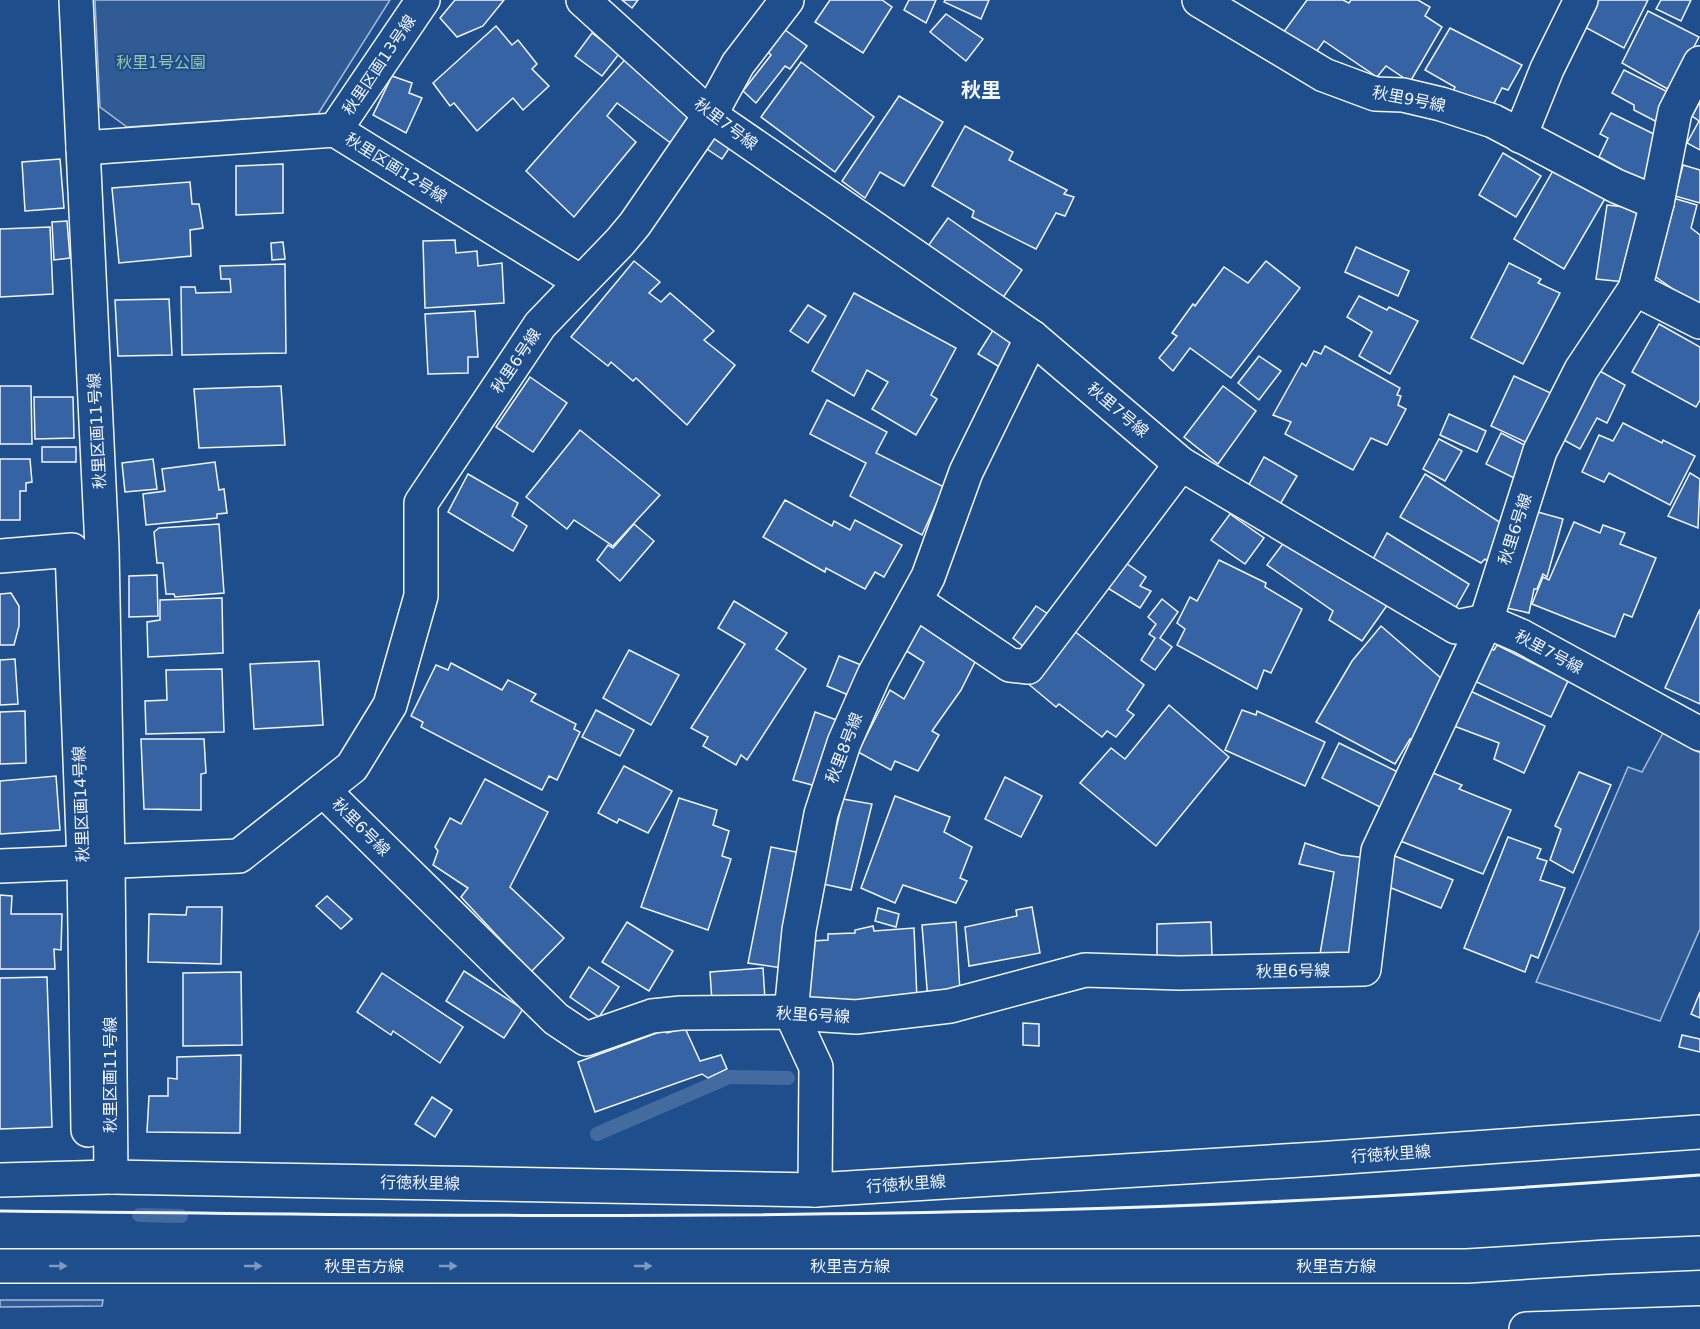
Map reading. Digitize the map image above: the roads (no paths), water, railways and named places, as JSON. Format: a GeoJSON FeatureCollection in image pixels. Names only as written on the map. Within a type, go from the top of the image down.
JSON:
{"type":"FeatureCollection","features":[{"type":"Feature","properties":{"kind":"street","name":"秋里区画11号線"},"geometry":{"type":"LineString","coordinates":[[75,0],[83,148],[87,549],[96,863],[111,1177]]}},
{"type":"Feature","properties":{"kind":"street","name":"秋里区画13号線"},"geometry":{"type":"LineString","coordinates":[[335,130],[423,0]]}},
{"type":"Feature","properties":{"kind":"street","name":"秋里7号線"},"geometry":{"type":"LineString","coordinates":[[583,0],[710,115],[1032,337],[1181,464],[1456,627],[1486,621],[1521,636],[1700,734]]}},
{"type":"Feature","properties":{"kind":"street","name":"秋里6号線"},"geometry":{"type":"LineString","coordinates":[[787,0],[738,64],[710,115],[635,224],[540,325],[421,503],[421,596],[390,705],[352,767],[323,789],[556,1019],[586,1039],[652,1016],[681,1013],[792,1013],[856,1017],[950,1006],[1084,970],[1179,973],[1364,969],[1378,851],[1486,621],[1540,452],[1581,370],[1635,289],[1657,203],[1675,112],[1700,63]]}},
{"type":"Feature","properties":{"kind":"street","name":"秋里9号線"},"geometry":{"type":"LineString","coordinates":[[1199,0],[1324,75],[1375,94],[1402,95],[1441,104],[1493,121],[1616,186],[1657,203]]}},
{"type":"Feature","properties":{"kind":"street"},"geometry":{"type":"LineString","coordinates":[[1520,136],[1547,69],[1581,0]]}},
{"type":"Feature","properties":{"kind":"street","name":"秋里区画12号線"},"geometry":{"type":"LineString","coordinates":[[83,148],[335,130],[581,282]]}},
{"type":"Feature","properties":{"kind":"street"},"geometry":{"type":"LineString","coordinates":[[1635,289],[1700,322]]}},
{"type":"Feature","properties":{"kind":"street","name":"秋里8号線"},"geometry":{"type":"LineString","coordinates":[[815,1190],[816,1067],[792,1013],[799,930],[821,814],[844,743],[865,694],[928,577],[966,472],[1032,337]]}},
{"type":"Feature","properties":{"kind":"street"},"geometry":{"type":"LineString","coordinates":[[915,601],[1010,665],[1028,667],[1181,464]]}},
{"type":"Feature","properties":{"kind":"street"},"geometry":{"type":"LineString","coordinates":[[0,556],[87,549]]}},
{"type":"Feature","properties":{"kind":"street"},"geometry":{"type":"LineString","coordinates":[[0,866],[239,856],[323,789]]}},
{"type":"Feature","properties":{"kind":"street","name":"秋里区画14号線"},"geometry":{"type":"LineString","coordinates":[[88,1130],[96,863]]}},
{"type":"Feature","properties":{"kind":"street","name":"行徳秋里線"},"geometry":{"type":"LineString","coordinates":[[111,1177],[815,1190],[1317,1159],[1700,1132]]}},
{"type":"Feature","properties":{"kind":"street"},"geometry":{"type":"LineString","coordinates":[[0,1180],[111,1177]]}},
{"type":"Feature","properties":{"kind":"street"},"geometry":{"type":"LineString","coordinates":[[1605,1257],[1700,1245]]}},
{"type":"Feature","properties":{"kind":"street","name":"秋里吉方線"},"geometry":{"type":"LineString","coordinates":[[0,1266],[1467,1266],[1700,1253]]}},
{"type":"Feature","properties":{"kind":"street"},"geometry":{"type":"LineString","coordinates":[[1607,1328],[1700,1323]]}},
{"type":"Feature","properties":{"kind":"street"},"geometry":{"type":"LineString","coordinates":[[1526,1329],[1700,1329]]}},
{"type":"Feature","properties":{"kind":"waterway"},"geometry":{"type":"LineString","coordinates":[[597,1134],[729,1077],[788,1078]]}},
{"type":"Feature","properties":{"kind":"waterway"},"geometry":{"type":"LineString","coordinates":[[139,1215],[181,1216]]}},
{"type":"Feature","properties":{"kind":"district","name":"秋里"},"geometry":{"type":"Point","coordinates":[981,90]}},
{"type":"Feature","properties":{"kind":"park label","name":"秋里1号公園"},"geometry":{"type":"Point","coordinates":[161,62]}}]}
